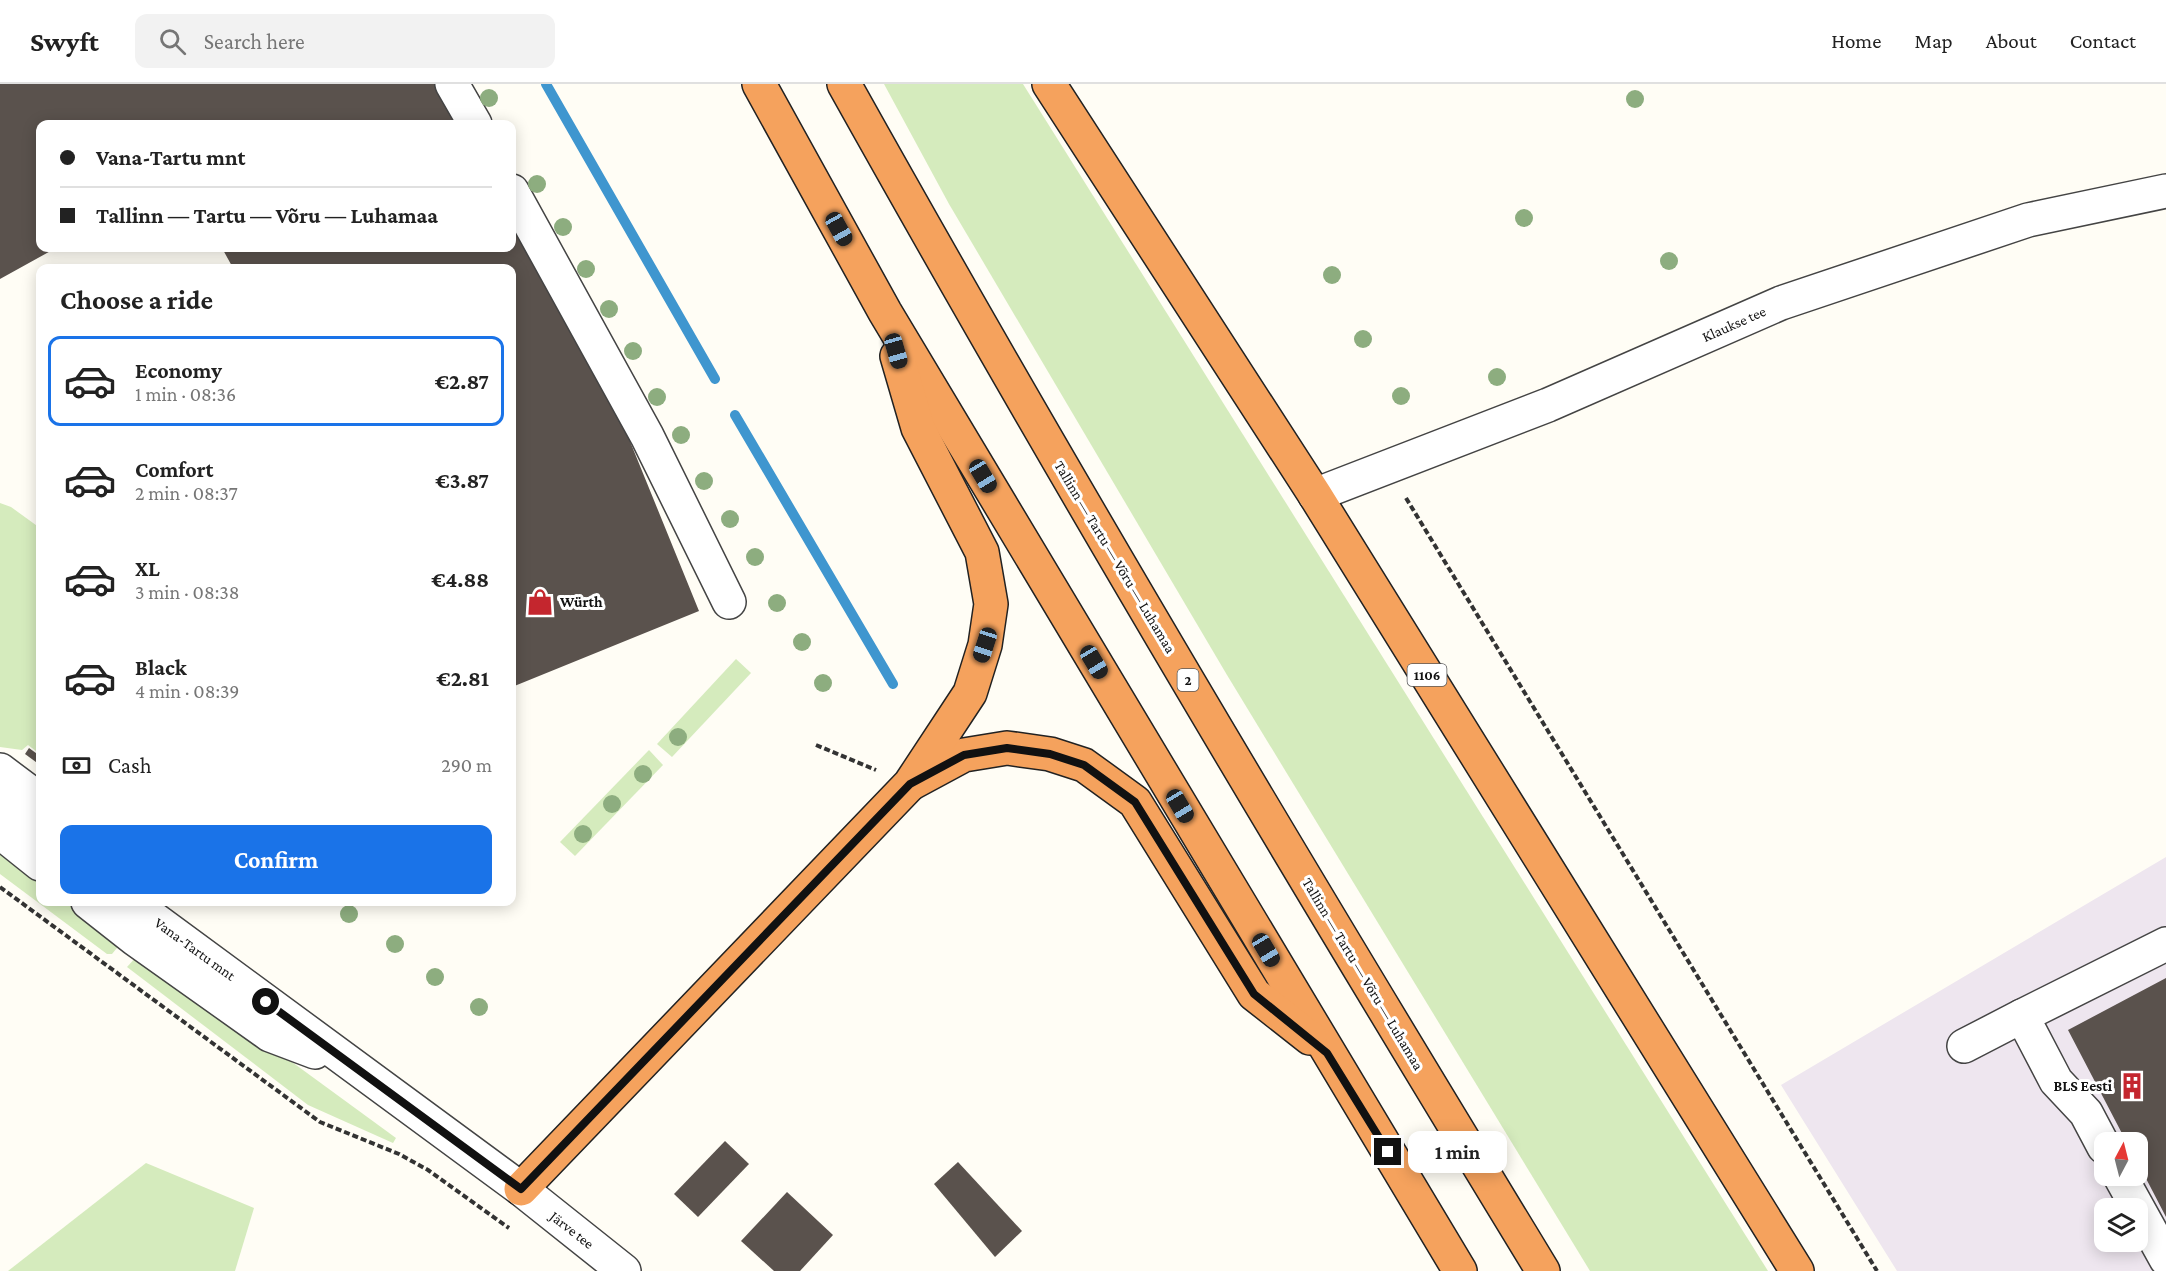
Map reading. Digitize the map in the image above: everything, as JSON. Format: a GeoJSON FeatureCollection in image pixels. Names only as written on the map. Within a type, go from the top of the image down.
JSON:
{"type":"FeatureCollection","features":[{"type":"Feature","properties":{"kind":"highway"},"geometry":{"type":"LineString","coordinates":[[759,84],[885,312],[1327,1053],[1460,1271]]}},
{"type":"Feature","properties":{"kind":"highway","name":"Tallinn — Tartu — Võru — Luhamaa"},"geometry":{"type":"LineString","coordinates":[[844,84],[994,352],[1360,971],[1543,1271]]}},
{"type":"Feature","properties":{"kind":"highway","name":"1106"},"geometry":{"type":"LineString","coordinates":[[1049,84],[1315,495],[1797,1271]]}},
{"type":"Feature","properties":{"kind":"highway"},"geometry":{"type":"LineString","coordinates":[[521,1189],[910,784],[970,693],[985,645],[991,604],[982,552],[918,428],[885,312]]}},
{"type":"Feature","properties":{"kind":"highway"},"geometry":{"type":"LineString","coordinates":[[910,784],[964,755],[1007,748],[1050,754],[1084,765],[1135,802],[1254,994],[1327,1053]]}},
{"type":"Feature","properties":{"kind":"street"},"geometry":{"type":"LineString","coordinates":[[452,84],[473,120]]}},
{"type":"Feature","properties":{"kind":"street","name":"Klaukse tee"},"geometry":{"type":"LineString","coordinates":[[1315,495],[1548,405],[1781,303],[2028,220],[2166,191]]}},
{"type":"Feature","properties":{"kind":"street"},"geometry":{"type":"LineString","coordinates":[[516,198],[647,436],[729,602]]}},
{"type":"Feature","properties":{"kind":"street"},"geometry":{"type":"LineString","coordinates":[[0,770],[36,797]]}},
{"type":"Feature","properties":{"kind":"street"},"geometry":{"type":"LineString","coordinates":[[0,804],[36,831]]}},
{"type":"Feature","properties":{"kind":"street"},"geometry":{"type":"LineString","coordinates":[[0,832],[36,861]]}},
{"type":"Feature","properties":{"kind":"street"},"geometry":{"type":"LineString","coordinates":[[93,906],[135,939],[270,1035],[358,1069]]}},
{"type":"Feature","properties":{"kind":"street","name":"Vana-Tartu mnt"},"geometry":{"type":"LineString","coordinates":[[137,906],[521,1189]]}},
{"type":"Feature","properties":{"kind":"street"},"geometry":{"type":"LineString","coordinates":[[162,906],[193,947]]}},
{"type":"Feature","properties":{"kind":"street"},"geometry":{"type":"LineString","coordinates":[[1964,1046],[2166,944]]}},
{"type":"Feature","properties":{"kind":"street"},"geometry":{"type":"LineString","coordinates":[[2022,1016],[2056,1081],[2086,1113],[2096,1132]]}},
{"type":"Feature","properties":{"kind":"street"},"geometry":{"type":"LineString","coordinates":[[2126,1186],[2166,1259]]}},
{"type":"Feature","properties":{"kind":"street","name":"Järve tee"},"geometry":{"type":"LineString","coordinates":[[521,1189],[624,1271]]}},
{"type":"Feature","properties":{"kind":"path"},"geometry":{"type":"LineString","coordinates":[[1388,467],[1877,1271]]}},
{"type":"Feature","properties":{"kind":"path"},"geometry":{"type":"LineString","coordinates":[[816,745],[910,784]]}},
{"type":"Feature","properties":{"kind":"path"},"geometry":{"type":"LineString","coordinates":[[0,887],[320,1122],[399,1154],[428,1170],[513,1230]]}},
{"type":"Feature","properties":{"kind":"shaded area"},"geometry":{"type":"Polygon","coordinates":[[[2166,857],[2166,1271],[1897,1271],[1781,1085],[2166,857]]]}},
{"type":"Feature","properties":{"kind":"green space"},"geometry":{"type":"Polygon","coordinates":[[[884,84],[1023,84],[1768,1271],[1590,1271],[1227,675],[949,204],[884,84]]]}},
{"type":"Feature","properties":{"kind":"green space"},"geometry":{"type":"Polygon","coordinates":[[[0,503],[11,507],[36,525],[36,751],[28,745],[22,750],[0,747],[0,503]]]}},
{"type":"Feature","properties":{"kind":"green space"},"geometry":{"type":"Polygon","coordinates":[[[736,659],[751,673],[672,757],[657,744],[736,659]]]}},
{"type":"Feature","properties":{"kind":"green space"},"geometry":{"type":"Polygon","coordinates":[[[649,750],[663,765],[575,856],[560,842],[649,750]]]}},
{"type":"Feature","properties":{"kind":"green space"},"geometry":{"type":"Polygon","coordinates":[[[0,844],[36,872],[36,901],[0,874],[0,844]]]}},
{"type":"Feature","properties":{"kind":"green space"},"geometry":{"type":"Polygon","coordinates":[[[43,906],[81,906],[121,943],[112,954],[107,954],[43,906]]]}},
{"type":"Feature","properties":{"kind":"green space"},"geometry":{"type":"Polygon","coordinates":[[[137,956],[162,967],[396,1138],[393,1143],[308,1105],[127,967],[137,956]]]}},
{"type":"Feature","properties":{"kind":"green space"},"geometry":{"type":"Polygon","coordinates":[[[146,1163],[254,1208],[235,1271],[8,1271],[146,1163]]]}},
{"type":"Feature","properties":{"kind":"building"},"geometry":{"type":"Polygon","coordinates":[[[0,84],[435,84],[455,120],[36,120],[36,252],[49,252],[0,279],[0,84]]]}},
{"type":"Feature","properties":{"kind":"building"},"geometry":{"type":"Polygon","coordinates":[[[516,230],[627,434],[699,611],[516,685],[516,264],[231,264],[224,252],[516,252],[516,230]]]}},
{"type":"Feature","properties":{"kind":"building"},"geometry":{"type":"Polygon","coordinates":[[[29,748],[36,753],[36,762],[25,754],[29,748]]]}},
{"type":"Feature","properties":{"kind":"building","name":"BLS Eesti"},"geometry":{"type":"Polygon","coordinates":[[[2166,978],[2166,1217],[2148,1182],[2148,1132],[2121,1132],[2068,1030],[2166,978]]]}},
{"type":"Feature","properties":{"kind":"building"},"geometry":{"type":"Polygon","coordinates":[[[725,1141],[749,1164],[698,1217],[674,1194],[725,1141]]]}},
{"type":"Feature","properties":{"kind":"building"},"geometry":{"type":"Polygon","coordinates":[[[958,1162],[1022,1231],[995,1257],[934,1184],[958,1162]]]}},
{"type":"Feature","properties":{"kind":"building"},"geometry":{"type":"Polygon","coordinates":[[[787,1192],[833,1235],[800,1271],[774,1271],[741,1241],[787,1192]]]}},
{"type":"Feature","properties":{"kind":"waterway"},"geometry":{"type":"LineString","coordinates":[[546,84],[715,379]]}},
{"type":"Feature","properties":{"kind":"waterway"},"geometry":{"type":"LineString","coordinates":[[735,415],[893,684]]}},
{"type":"Feature","properties":{"kind":"place","name":"Würth"},"geometry":{"type":"Point","coordinates":[540,602]}},
{"type":"Feature","properties":{"kind":"place","name":"BLS Eesti"},"geometry":{"type":"Point","coordinates":[2132,1086]}},
{"type":"Feature","properties":{"kind":"route"},"geometry":{"type":"LineString","coordinates":[[266,1002],[521,1189],[910,784],[964,755],[1007,748],[1050,754],[1084,765],[1135,802],[1254,994],[1327,1053],[1388,1152]]}}]}
